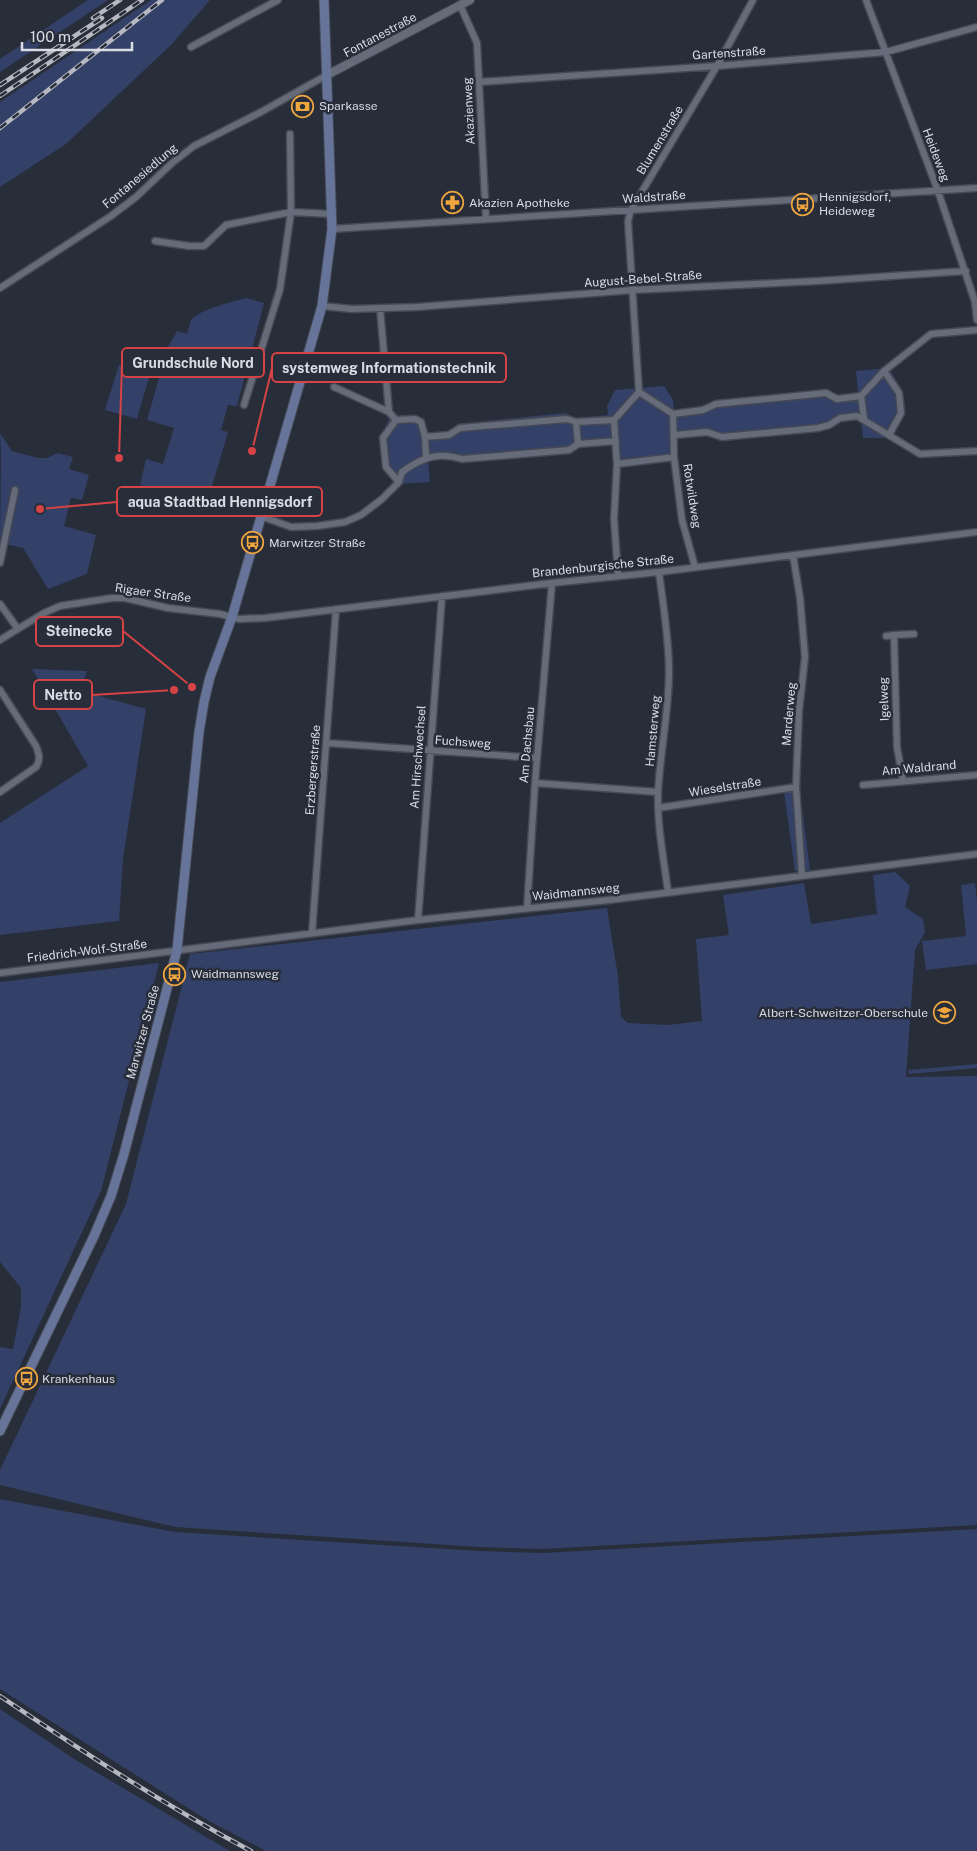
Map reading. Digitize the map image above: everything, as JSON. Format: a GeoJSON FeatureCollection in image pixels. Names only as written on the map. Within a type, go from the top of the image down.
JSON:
{"type":"FeatureCollection","features":[{"type":"Feature","properties":{"kind":"main road","name":"Marwitzer Straße"},"geometry":{"type":"LineString","coordinates":[[0,1431],[111,1196],[124,1154],[177,950],[204,702],[210,677],[232,617],[322,306],[332,229],[324,0]]}},
{"type":"Feature","properties":{"kind":"street"},"geometry":{"type":"LineString","coordinates":[[191,47],[278,0]]}},
{"type":"Feature","properties":{"kind":"street","name":"Fontanestraße"},"geometry":{"type":"LineString","coordinates":[[327,75],[470,0]]}},
{"type":"Feature","properties":{"kind":"street","name":"Blumenstraße"},"geometry":{"type":"LineString","coordinates":[[639,392],[628,221],[631,210],[717,66],[753,0]]}},
{"type":"Feature","properties":{"kind":"street","name":"Heideweg"},"geometry":{"type":"LineString","coordinates":[[866,0],[938,191],[966,272],[975,302],[977,320]]}},
{"type":"Feature","properties":{"kind":"street","name":"Akazienweg"},"geometry":{"type":"LineString","coordinates":[[460,6],[477,43],[486,219]]}},
{"type":"Feature","properties":{"kind":"street","name":"Gartenstraße"},"geometry":{"type":"LineString","coordinates":[[479,82],[717,66],[886,52],[977,27]]}},
{"type":"Feature","properties":{"kind":"street","name":"Fontanesiedlung"},"geometry":{"type":"LineString","coordinates":[[0,288],[111,216],[136,197],[172,162],[194,146],[261,112],[327,75]]}},
{"type":"Feature","properties":{"kind":"street"},"geometry":{"type":"LineString","coordinates":[[244,405],[280,289],[291,212],[290,134]]}},
{"type":"Feature","properties":{"kind":"street","name":"Waldstraße"},"geometry":{"type":"LineString","coordinates":[[332,229],[977,188]]}},
{"type":"Feature","properties":{"kind":"street"},"geometry":{"type":"LineString","coordinates":[[155,241],[189,246],[204,246],[226,225],[291,212],[331,214]]}},
{"type":"Feature","properties":{"kind":"street","name":"August-Bebel-Straße"},"geometry":{"type":"LineString","coordinates":[[322,306],[352,309],[380,308],[633,290],[966,272]]}},
{"type":"Feature","properties":{"kind":"street"},"geometry":{"type":"LineString","coordinates":[[380,308],[389,412]]}},
{"type":"Feature","properties":{"kind":"street"},"geometry":{"type":"LineString","coordinates":[[425,437],[449,435],[460,428],[567,419],[576,422],[614,420],[639,392],[672,414],[703,410],[716,404],[826,393],[837,399],[861,396],[884,370],[931,334],[977,330]]}},
{"type":"Feature","properties":{"kind":"street"},"geometry":{"type":"LineString","coordinates":[[884,370],[899,393],[901,413],[889,435]]}},
{"type":"Feature","properties":{"kind":"street"},"geometry":{"type":"LineString","coordinates":[[334,387],[389,412],[396,420]]}},
{"type":"Feature","properties":{"kind":"street"},"geometry":{"type":"LineString","coordinates":[[861,396],[864,418]]}},
{"type":"Feature","properties":{"kind":"street","name":"Rotwildweg"},"geometry":{"type":"LineString","coordinates":[[672,414],[675,435],[674,457],[682,520],[695,567]]}},
{"type":"Feature","properties":{"kind":"street"},"geometry":{"type":"LineString","coordinates":[[675,435],[707,432],[722,436],[818,428],[829,425],[840,418],[857,416],[864,418],[898,442],[920,454],[977,451]]}},
{"type":"Feature","properties":{"kind":"street"},"geometry":{"type":"LineString","coordinates":[[396,420],[415,419],[421,422],[424,427],[426,457]]}},
{"type":"Feature","properties":{"kind":"street"},"geometry":{"type":"LineString","coordinates":[[396,420],[383,438],[386,467],[399,482]]}},
{"type":"Feature","properties":{"kind":"street"},"geometry":{"type":"LineString","coordinates":[[614,420],[618,464],[614,519],[618,575]]}},
{"type":"Feature","properties":{"kind":"street"},"geometry":{"type":"LineString","coordinates":[[576,422],[578,444]]}},
{"type":"Feature","properties":{"kind":"street"},"geometry":{"type":"LineString","coordinates":[[260,516],[291,527],[317,526],[354,519],[371,508],[399,482],[402,472],[426,457],[451,455],[462,460],[569,450],[578,444],[616,441]]}},
{"type":"Feature","properties":{"kind":"street"},"geometry":{"type":"LineString","coordinates":[[618,464],[674,457]]}},
{"type":"Feature","properties":{"kind":"street"},"geometry":{"type":"LineString","coordinates":[[0,564],[15,490]]}},
{"type":"Feature","properties":{"kind":"street","name":"Brandenburgische Straße"},"geometry":{"type":"LineString","coordinates":[[232,617],[246,619],[265,618],[618,575],[659,572],[977,532]]}},
{"type":"Feature","properties":{"kind":"street","name":"Marderweg"},"geometry":{"type":"LineString","coordinates":[[793,555],[800,598],[805,657],[799,711],[796,787],[802,876]]}},
{"type":"Feature","properties":{"kind":"street","name":"Hamsterweg"},"geometry":{"type":"LineString","coordinates":[[659,572],[669,673],[658,808],[668,892]]}},
{"type":"Feature","properties":{"kind":"street","name":"Am Dachsbau"},"geometry":{"type":"LineString","coordinates":[[527,909],[535,783],[552,583]]}},
{"type":"Feature","properties":{"kind":"street","name":"Am Hirschwechsel"},"geometry":{"type":"LineString","coordinates":[[418,920],[442,596]]}},
{"type":"Feature","properties":{"kind":"street","name":"Rigaer Straße"},"geometry":{"type":"LineString","coordinates":[[0,640],[44,613],[60,606],[112,598],[125,598],[168,608],[232,617]]}},
{"type":"Feature","properties":{"kind":"street"},"geometry":{"type":"LineString","coordinates":[[0,604],[18,629]]}},
{"type":"Feature","properties":{"kind":"street","name":"Erzbergerstraße"},"geometry":{"type":"LineString","coordinates":[[312,934],[336,609]]}},
{"type":"Feature","properties":{"kind":"street"},"geometry":{"type":"LineString","coordinates":[[886,636],[914,634]]}},
{"type":"Feature","properties":{"kind":"street","name":"Igelweg"},"geometry":{"type":"LineString","coordinates":[[894,636],[897,747],[902,781]]}},
{"type":"Feature","properties":{"kind":"street"},"geometry":{"type":"LineString","coordinates":[[0,690],[36,746],[40,762],[36,767],[0,792]]}},
{"type":"Feature","properties":{"kind":"street","name":"Fuchsweg"},"geometry":{"type":"LineString","coordinates":[[327,743],[537,758]]}},
{"type":"Feature","properties":{"kind":"street","name":"Am Waldrand"},"geometry":{"type":"LineString","coordinates":[[863,785],[977,774]]}},
{"type":"Feature","properties":{"kind":"street"},"geometry":{"type":"LineString","coordinates":[[535,783],[658,792]]}},
{"type":"Feature","properties":{"kind":"street","name":"Wieselstraße"},"geometry":{"type":"LineString","coordinates":[[658,808],[796,787]]}},
{"type":"Feature","properties":{"kind":"street","name":"Waidmannsweg"},"geometry":{"type":"LineString","coordinates":[[177,950],[977,854]]}},
{"type":"Feature","properties":{"kind":"street","name":"Friedrich-Wolf-Straße"},"geometry":{"type":"LineString","coordinates":[[0,973],[177,950]]}},
{"type":"Feature","properties":{"kind":"shaded area"},"geometry":{"type":"Polygon","coordinates":[[[88,0],[108,0],[0,72],[0,59],[88,0]]]}},
{"type":"Feature","properties":{"kind":"shaded area"},"geometry":{"type":"Polygon","coordinates":[[[151,0],[210,0],[173,43],[66,144],[0,187],[0,102],[151,0]]]}},
{"type":"Feature","properties":{"kind":"shaded area"},"geometry":{"type":"Polygon","coordinates":[[[246,298],[264,303],[237,406],[228,405],[221,430],[228,432],[209,496],[205,502],[194,501],[140,485],[146,459],[163,464],[174,428],[147,420],[168,347],[177,331],[187,334],[191,320],[202,312],[246,298]]]}},
{"type":"Feature","properties":{"kind":"shaded area"},"geometry":{"type":"Polygon","coordinates":[[[119,365],[150,374],[137,419],[105,410],[119,365]]]}},
{"type":"Feature","properties":{"kind":"shaded area"},"geometry":{"type":"Polygon","coordinates":[[[889,368],[903,391],[904,415],[892,438],[863,438],[861,420],[841,421],[831,429],[721,440],[708,436],[677,438],[678,460],[613,468],[611,445],[578,447],[568,453],[460,463],[449,457],[428,460],[430,482],[395,484],[383,468],[380,438],[390,417],[416,416],[425,421],[426,434],[447,433],[457,424],[565,413],[575,418],[608,415],[607,406],[615,390],[664,386],[673,400],[674,410],[706,407],[717,401],[825,390],[838,396],[858,392],[856,371],[889,368]]]}},
{"type":"Feature","properties":{"kind":"shaded area"},"geometry":{"type":"Polygon","coordinates":[[[0,433],[12,451],[38,458],[47,458],[58,453],[73,457],[69,469],[89,475],[82,500],[71,498],[64,526],[96,535],[87,574],[48,589],[23,548],[0,543],[0,433]]]}},
{"type":"Feature","properties":{"kind":"shaded area"},"geometry":{"type":"Polygon","coordinates":[[[32,669],[87,671],[81,691],[146,709],[123,859],[119,921],[0,935],[0,823],[88,766],[32,669]]]}},
{"type":"Feature","properties":{"kind":"shaded area"},"geometry":{"type":"Polygon","coordinates":[[[799,784],[810,870],[795,871],[783,785],[799,784]]]}},
{"type":"Feature","properties":{"kind":"shaded area"},"geometry":{"type":"Polygon","coordinates":[[[895,872],[910,886],[905,907],[923,919],[925,932],[915,950],[906,1077],[977,1076],[977,1525],[543,1549],[479,1547],[175,1527],[0,1485],[0,1470],[126,1204],[190,954],[607,908],[618,976],[621,1017],[628,1023],[668,1025],[702,1021],[696,939],[729,935],[723,895],[804,883],[811,924],[877,914],[873,875],[895,872]]]}},
{"type":"Feature","properties":{"kind":"shaded area"},"geometry":{"type":"Polygon","coordinates":[[[975,883],[977,901],[977,964],[926,970],[922,941],[966,936],[961,885],[975,883]]]}},
{"type":"Feature","properties":{"kind":"shaded area"},"geometry":{"type":"Polygon","coordinates":[[[159,963],[101,1191],[0,1409],[0,1347],[13,1349],[21,1307],[21,1288],[0,1262],[0,982],[159,963]]]}},
{"type":"Feature","properties":{"kind":"shaded area"},"geometry":{"type":"Polygon","coordinates":[[[977,1064],[977,1068],[909,1074],[908,1070],[977,1064]]]}},
{"type":"Feature","properties":{"kind":"shaded area"},"geometry":{"type":"Polygon","coordinates":[[[0,1499],[175,1532],[479,1551],[543,1553],[977,1529],[977,1851],[266,1851],[207,1820],[0,1689],[0,1499]]]}},
{"type":"Feature","properties":{"kind":"shaded area"},"geometry":{"type":"Polygon","coordinates":[[[0,1709],[74,1759],[230,1851],[0,1851],[0,1709]]]}},
{"type":"Feature","properties":{"kind":"railway"},"geometry":{"type":"LineString","coordinates":[[93,18],[120,0]]}},
{"type":"Feature","properties":{"kind":"railway"},"geometry":{"type":"LineString","coordinates":[[0,96],[142,0]]}},
{"type":"Feature","properties":{"kind":"railway"},"geometry":{"type":"LineString","coordinates":[[0,128],[162,0]]}},
{"type":"Feature","properties":{"kind":"railway"},"geometry":{"type":"LineString","coordinates":[[0,85],[102,18]]}},
{"type":"Feature","properties":{"kind":"railway"},"geometry":{"type":"LineString","coordinates":[[0,1696],[155,1796],[251,1851]]}},
{"type":"Feature","properties":{"kind":"place","name":"Sparkasse"},"geometry":{"type":"Point","coordinates":[303,106]}},
{"type":"Feature","properties":{"kind":"place","name":"Akazien Apotheke"},"geometry":{"type":"Point","coordinates":[453,203]}},
{"type":"Feature","properties":{"kind":"place","name":"Hennigsdorf, Heideweg"},"geometry":{"type":"Point","coordinates":[803,204]}},
{"type":"Feature","properties":{"kind":"place","name":"systemweg Informationstechnik"},"geometry":{"type":"Point","coordinates":[252,451]}},
{"type":"Feature","properties":{"kind":"place","name":"Grundschule Nord"},"geometry":{"type":"Point","coordinates":[119,458]}},
{"type":"Feature","properties":{"kind":"place","name":"aqua Stadtbad Hennigsdorf"},"geometry":{"type":"Point","coordinates":[40,509]}},
{"type":"Feature","properties":{"kind":"place","name":"Marwitzer Straße"},"geometry":{"type":"Point","coordinates":[253,543]}},
{"type":"Feature","properties":{"kind":"place","name":"Steinecke"},"geometry":{"type":"Point","coordinates":[192,687]}},
{"type":"Feature","properties":{"kind":"place","name":"Netto"},"geometry":{"type":"Point","coordinates":[174,690]}},
{"type":"Feature","properties":{"kind":"place","name":"Waidmannsweg"},"geometry":{"type":"Point","coordinates":[175,974]}},
{"type":"Feature","properties":{"kind":"place","name":"Albert-Schweitzer-Oberschule"},"geometry":{"type":"Point","coordinates":[944,1013]}},
{"type":"Feature","properties":{"kind":"place","name":"Krankenhaus"},"geometry":{"type":"Point","coordinates":[26,1379]}}]}
